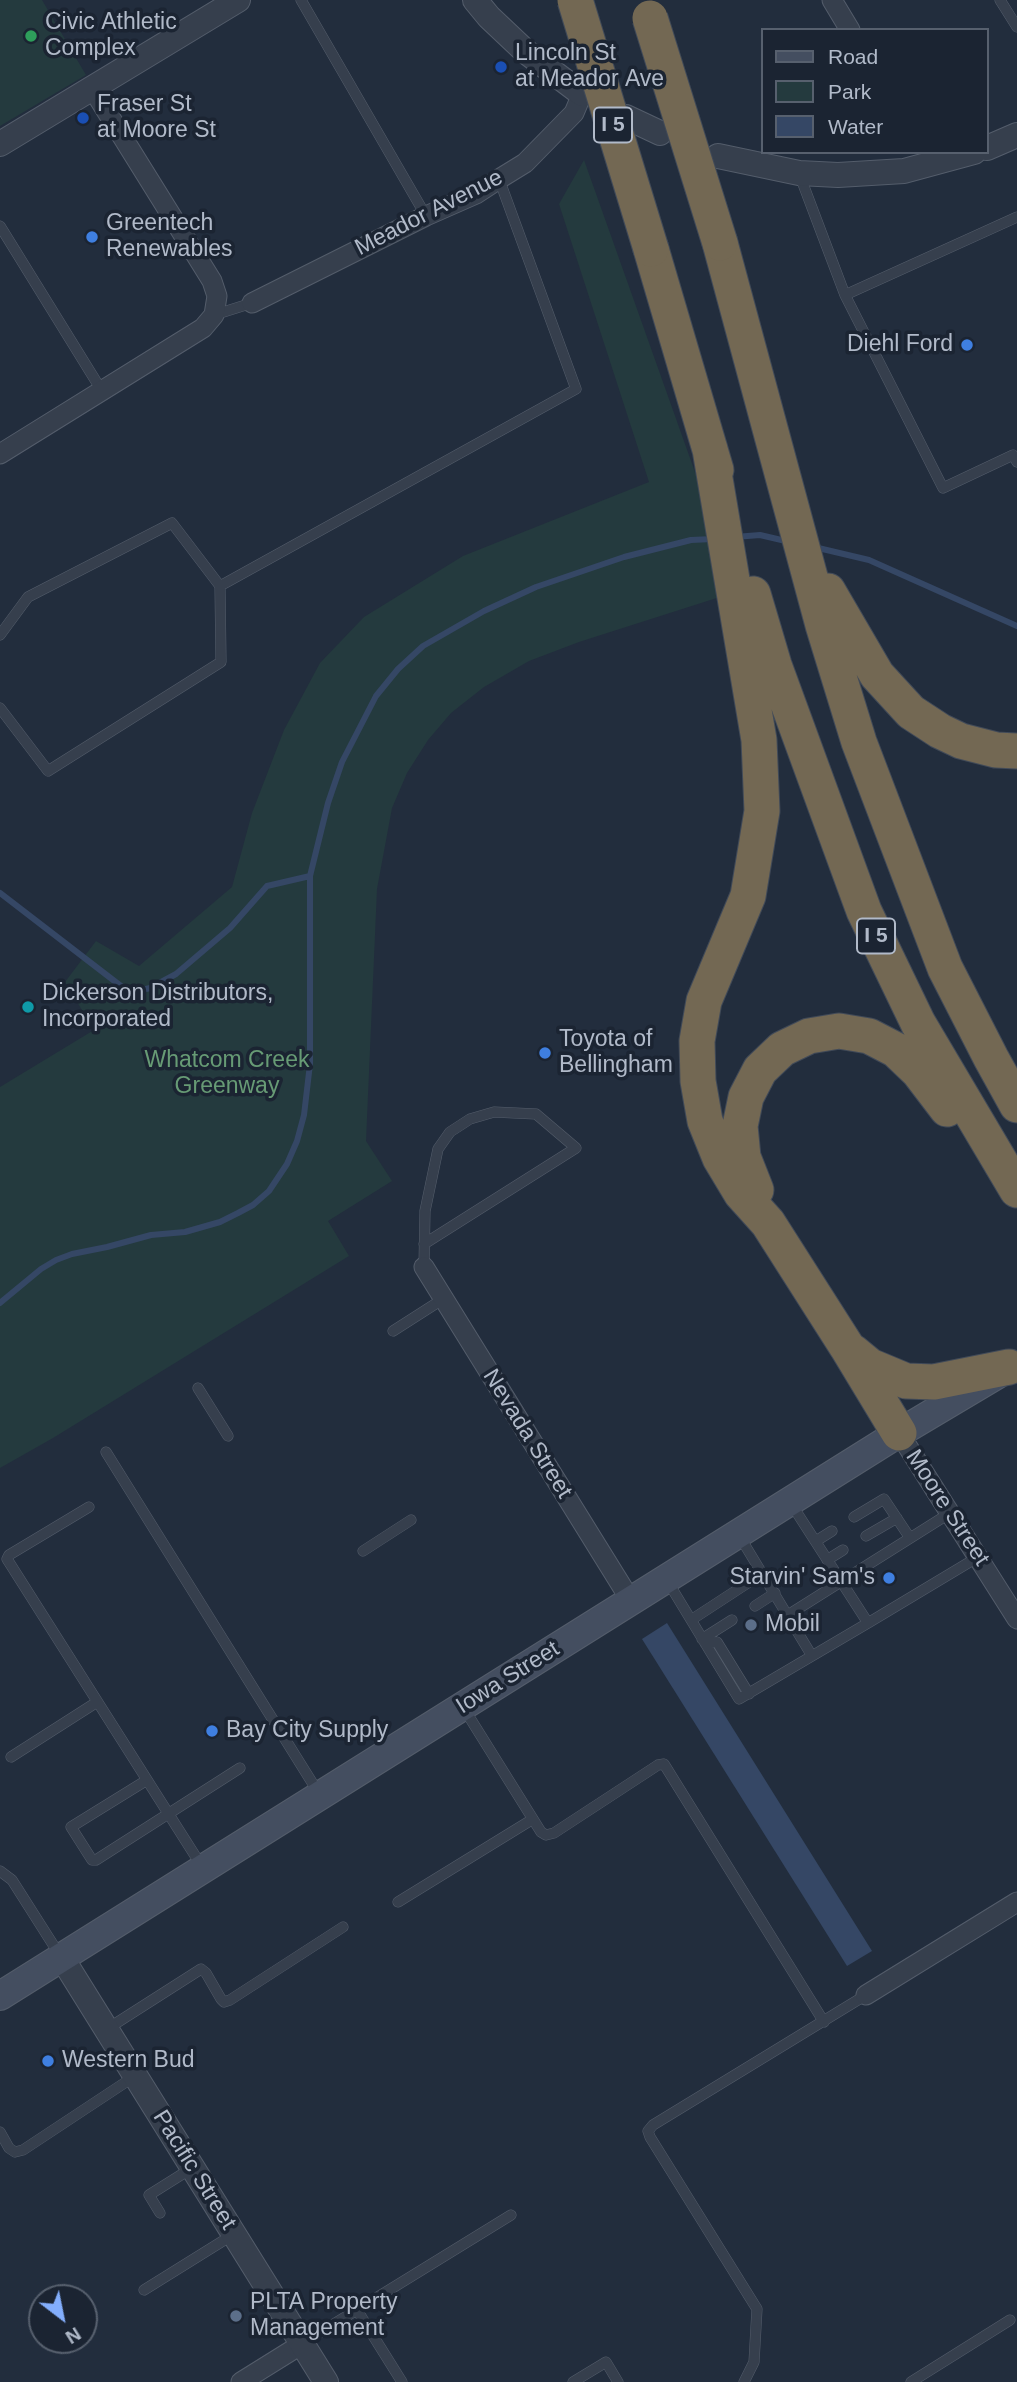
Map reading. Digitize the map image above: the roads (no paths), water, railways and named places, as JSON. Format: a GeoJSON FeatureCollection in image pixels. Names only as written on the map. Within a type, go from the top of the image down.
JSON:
{"type":"FeatureCollection","features":[{"type":"Feature","properties":{"kind":"highway","name":"I 5"},"geometry":{"type":"LineString","coordinates":[[575,0],[710,449],[761,672],[863,911],[918,1023],[1017,1190]]}},
{"type":"Feature","properties":{"kind":"highway"},"geometry":{"type":"LineString","coordinates":[[647,9],[720,243],[800,537],[834,624],[911,712],[961,741],[996,750],[1017,751]]}},
{"type":"Feature","properties":{"kind":"highway","name":"I 5"},"geometry":{"type":"LineString","coordinates":[[834,624],[859,742],[946,968],[990,1058],[1017,1105]]}},
{"type":"Feature","properties":{"kind":"highway"},"geometry":{"type":"LineString","coordinates":[[761,672],[759,740],[762,811],[748,895],[704,1001],[697,1041],[698,1081],[705,1121],[720,1158],[741,1193],[768,1223],[899,1433]]}},
{"type":"Feature","properties":{"kind":"highway"},"geometry":{"type":"LineString","coordinates":[[768,1223],[743,1157],[740,1126],[746,1097],[760,1070],[782,1049],[810,1036],[839,1031],[869,1036],[896,1049],[918,1071],[1017,1199]]}},
{"type":"Feature","properties":{"kind":"highway"},"geometry":{"type":"LineString","coordinates":[[847,1347],[870,1366],[902,1381],[934,1382],[1013,1365]]}},
{"type":"Feature","properties":{"kind":"main road","name":"Iowa Street"},"geometry":{"type":"LineString","coordinates":[[0,1996],[899,1433],[1013,1365]]}},
{"type":"Feature","properties":{"kind":"street"},"geometry":{"type":"LineString","coordinates":[[0,144],[238,0]]}},
{"type":"Feature","properties":{"kind":"street"},"geometry":{"type":"LineString","coordinates":[[475,0],[489,18],[525,51],[582,94]]}},
{"type":"Feature","properties":{"kind":"street"},"geometry":{"type":"LineString","coordinates":[[832,0],[849,28]]}},
{"type":"Feature","properties":{"kind":"street"},"geometry":{"type":"LineString","coordinates":[[0,454],[209,321],[217,296],[212,281],[92,88]]}},
{"type":"Feature","properties":{"kind":"street","name":"Meador Avenue"},"geometry":{"type":"LineString","coordinates":[[252,303],[475,194],[525,163],[574,113],[582,94]]}},
{"type":"Feature","properties":{"kind":"street"},"geometry":{"type":"LineString","coordinates":[[626,117],[660,133]]}},
{"type":"Feature","properties":{"kind":"street"},"geometry":{"type":"LineString","coordinates":[[989,147],[1017,135]]}},
{"type":"Feature","properties":{"kind":"street"},"geometry":{"type":"LineString","coordinates":[[718,156],[799,173],[866,175],[961,154]]}},
{"type":"Feature","properties":{"kind":"street","name":"Nevada Street"},"geometry":{"type":"LineString","coordinates":[[424,1267],[631,1601]]}},
{"type":"Feature","properties":{"kind":"street","name":"Moore Street"},"geometry":{"type":"LineString","coordinates":[[899,1433],[1017,1619]]}},
{"type":"Feature","properties":{"kind":"street"},"geometry":{"type":"LineString","coordinates":[[866,1995],[1017,1902]]}},
{"type":"Feature","properties":{"kind":"street","name":"Pacific Street"},"geometry":{"type":"LineString","coordinates":[[61,1958],[326,2382]]}},
{"type":"Feature","properties":{"kind":"street"},"geometry":{"type":"LineString","coordinates":[[251,2379],[302,2344]]}},
{"type":"Feature","properties":{"kind":"lane"},"geometry":{"type":"LineString","coordinates":[[301,0],[426,216]]}},
{"type":"Feature","properties":{"kind":"lane"},"geometry":{"type":"LineString","coordinates":[[1000,0],[1017,27]]}},
{"type":"Feature","properties":{"kind":"lane"},"geometry":{"type":"LineString","coordinates":[[799,173],[845,295],[943,488],[1013,455],[1017,462]]}},
{"type":"Feature","properties":{"kind":"lane"},"geometry":{"type":"LineString","coordinates":[[220,586],[576,389],[499,179]]}},
{"type":"Feature","properties":{"kind":"lane"},"geometry":{"type":"LineString","coordinates":[[845,295],[1017,216]]}},
{"type":"Feature","properties":{"kind":"lane"},"geometry":{"type":"LineString","coordinates":[[0,226],[102,391]]}},
{"type":"Feature","properties":{"kind":"lane"},"geometry":{"type":"LineString","coordinates":[[209,321],[252,303]]}},
{"type":"Feature","properties":{"kind":"lane"},"geometry":{"type":"LineString","coordinates":[[0,635],[28,597],[172,523],[220,586],[221,662],[48,771],[0,708]]}},
{"type":"Feature","properties":{"kind":"lane"},"geometry":{"type":"LineString","coordinates":[[424,1244],[576,1148],[536,1114],[494,1111],[470,1119],[450,1132],[438,1149],[425,1211],[424,1244],[424,1267]]}},
{"type":"Feature","properties":{"kind":"lane"},"geometry":{"type":"LineString","coordinates":[[393,1331],[443,1299]]}},
{"type":"Feature","properties":{"kind":"lane"},"geometry":{"type":"LineString","coordinates":[[198,1388],[228,1436]]}},
{"type":"Feature","properties":{"kind":"lane"},"geometry":{"type":"LineString","coordinates":[[106,1452],[321,1796]]}},
{"type":"Feature","properties":{"kind":"lane"},"geometry":{"type":"LineString","coordinates":[[854,1517],[884,1499],[910,1538]]}},
{"type":"Feature","properties":{"kind":"lane"},"geometry":{"type":"LineString","coordinates":[[790,1501],[868,1623]]}},
{"type":"Feature","properties":{"kind":"lane"},"geometry":{"type":"LineString","coordinates":[[89,1507],[9,1555],[7,1559],[203,1869]]}},
{"type":"Feature","properties":{"kind":"lane"},"geometry":{"type":"LineString","coordinates":[[788,1615],[950,1513]]}},
{"type":"Feature","properties":{"kind":"lane"},"geometry":{"type":"LineString","coordinates":[[866,1536],[897,1518]]}},
{"type":"Feature","properties":{"kind":"lane"},"geometry":{"type":"LineString","coordinates":[[363,1550],[411,1520]]}},
{"type":"Feature","properties":{"kind":"lane"},"geometry":{"type":"LineString","coordinates":[[816,1541],[832,1531]]}},
{"type":"Feature","properties":{"kind":"lane"},"geometry":{"type":"LineString","coordinates":[[738,1534],[812,1656]]}},
{"type":"Feature","properties":{"kind":"lane"},"geometry":{"type":"LineString","coordinates":[[827,1560],[843,1550]]}},
{"type":"Feature","properties":{"kind":"lane"},"geometry":{"type":"LineString","coordinates":[[666,1579],[740,1699],[978,1557]]}},
{"type":"Feature","properties":{"kind":"lane"},"geometry":{"type":"LineString","coordinates":[[691,1620],[763,1573]]}},
{"type":"Feature","properties":{"kind":"lane"},"geometry":{"type":"LineString","coordinates":[[755,1606],[775,1593]]}},
{"type":"Feature","properties":{"kind":"lane"},"geometry":{"type":"LineString","coordinates":[[704,1641],[732,1620]]}},
{"type":"Feature","properties":{"kind":"lane"},"geometry":{"type":"LineString","coordinates":[[11,1757],[97,1702]]}},
{"type":"Feature","properties":{"kind":"lane"},"geometry":{"type":"LineString","coordinates":[[463,1706],[541,1832],[546,1835],[554,1833],[658,1765],[664,1764],[824,2022]]}},
{"type":"Feature","properties":{"kind":"lane"},"geometry":{"type":"LineString","coordinates":[[147,1780],[72,1824],[72,1830],[92,1860],[96,1860],[240,1768]]}},
{"type":"Feature","properties":{"kind":"lane"},"geometry":{"type":"LineString","coordinates":[[398,1902],[533,1819]]}},
{"type":"Feature","properties":{"kind":"lane"},"geometry":{"type":"LineString","coordinates":[[0,1871],[12,1880],[61,1958]]}},
{"type":"Feature","properties":{"kind":"lane"},"geometry":{"type":"LineString","coordinates":[[106,2030],[201,1969],[220,1999],[225,2002],[230,2000],[343,1927]]}},
{"type":"Feature","properties":{"kind":"lane"},"geometry":{"type":"LineString","coordinates":[[744,2382],[754,2362],[757,2309],[648,2131],[653,2125],[866,1995]]}},
{"type":"Feature","properties":{"kind":"lane"},"geometry":{"type":"LineString","coordinates":[[0,2132],[9,2148],[15,2152],[23,2150],[135,2076]]}},
{"type":"Feature","properties":{"kind":"lane"},"geometry":{"type":"LineString","coordinates":[[160,2213],[149,2194],[192,2167]]}},
{"type":"Feature","properties":{"kind":"lane"},"geometry":{"type":"LineString","coordinates":[[302,2344],[510,2215]]}},
{"type":"Feature","properties":{"kind":"lane"},"geometry":{"type":"LineString","coordinates":[[144,2290],[234,2234]]}},
{"type":"Feature","properties":{"kind":"lane"},"geometry":{"type":"LineString","coordinates":[[357,2310],[402,2382]]}},
{"type":"Feature","properties":{"kind":"lane"},"geometry":{"type":"LineString","coordinates":[[911,2382],[1010,2320]]}},
{"type":"Feature","properties":{"kind":"lane"},"geometry":{"type":"LineString","coordinates":[[573,2382],[606,2362],[618,2382]]}},
{"type":"Feature","properties":{"kind":"water"},"geometry":{"type":"Polygon","coordinates":[[[667,1623],[872,1951],[847,1966],[642,1639],[667,1623]]]}},
{"type":"Feature","properties":{"kind":"waterway"},"geometry":{"type":"LineString","coordinates":[[735,537],[760,535],[790,542]]}},
{"type":"Feature","properties":{"kind":"waterway"},"geometry":{"type":"LineString","coordinates":[[0,1303],[41,1269],[72,1254],[151,1235],[185,1232],[220,1222],[253,1205],[269,1191],[287,1164],[304,1115],[310,1064],[310,876],[328,803],[342,762],[376,696],[398,669],[423,646],[484,611],[536,587],[624,557],[691,540],[713,539]]}},
{"type":"Feature","properties":{"kind":"waterway"},"geometry":{"type":"LineString","coordinates":[[814,547],[869,560],[1017,626]]}},
{"type":"Feature","properties":{"kind":"waterway"},"geometry":{"type":"LineString","coordinates":[[0,893],[130,993],[150,988],[176,974],[230,928],[267,886],[310,876]]}},
{"type":"Feature","properties":{"kind":"place","name":"Civic Athletic Complex"},"geometry":{"type":"Point","coordinates":[31,36]}},
{"type":"Feature","properties":{"kind":"place","name":"Lincoln St at Meador Ave"},"geometry":{"type":"Point","coordinates":[501,67]}},
{"type":"Feature","properties":{"kind":"place","name":"Fraser St at Moore St"},"geometry":{"type":"Point","coordinates":[83,118]}},
{"type":"Feature","properties":{"kind":"place","name":"Greentech Renewables"},"geometry":{"type":"Point","coordinates":[92,237]}},
{"type":"Feature","properties":{"kind":"place","name":"Diehl Ford"},"geometry":{"type":"Point","coordinates":[967,345]}},
{"type":"Feature","properties":{"kind":"place","name":"Dickerson Distributors, Incorporated"},"geometry":{"type":"Point","coordinates":[28,1007]}},
{"type":"Feature","properties":{"kind":"place","name":"Toyota of Bellingham"},"geometry":{"type":"Point","coordinates":[545,1053]}},
{"type":"Feature","properties":{"kind":"place","name":"Starvin' Sam's"},"geometry":{"type":"Point","coordinates":[889,1578]}},
{"type":"Feature","properties":{"kind":"place","name":"Mobil"},"geometry":{"type":"Point","coordinates":[751,1625]}},
{"type":"Feature","properties":{"kind":"place","name":"Bay City Supply"},"geometry":{"type":"Point","coordinates":[212,1731]}},
{"type":"Feature","properties":{"kind":"place","name":"Western Bud"},"geometry":{"type":"Point","coordinates":[48,2061]}},
{"type":"Feature","properties":{"kind":"place","name":"PLTA Property Management"},"geometry":{"type":"Point","coordinates":[236,2316]}},
{"type":"Feature","properties":{"kind":"park label","name":"Whatcom Creek Greenway"},"geometry":{"type":"Point","coordinates":[227,1074]}}]}
